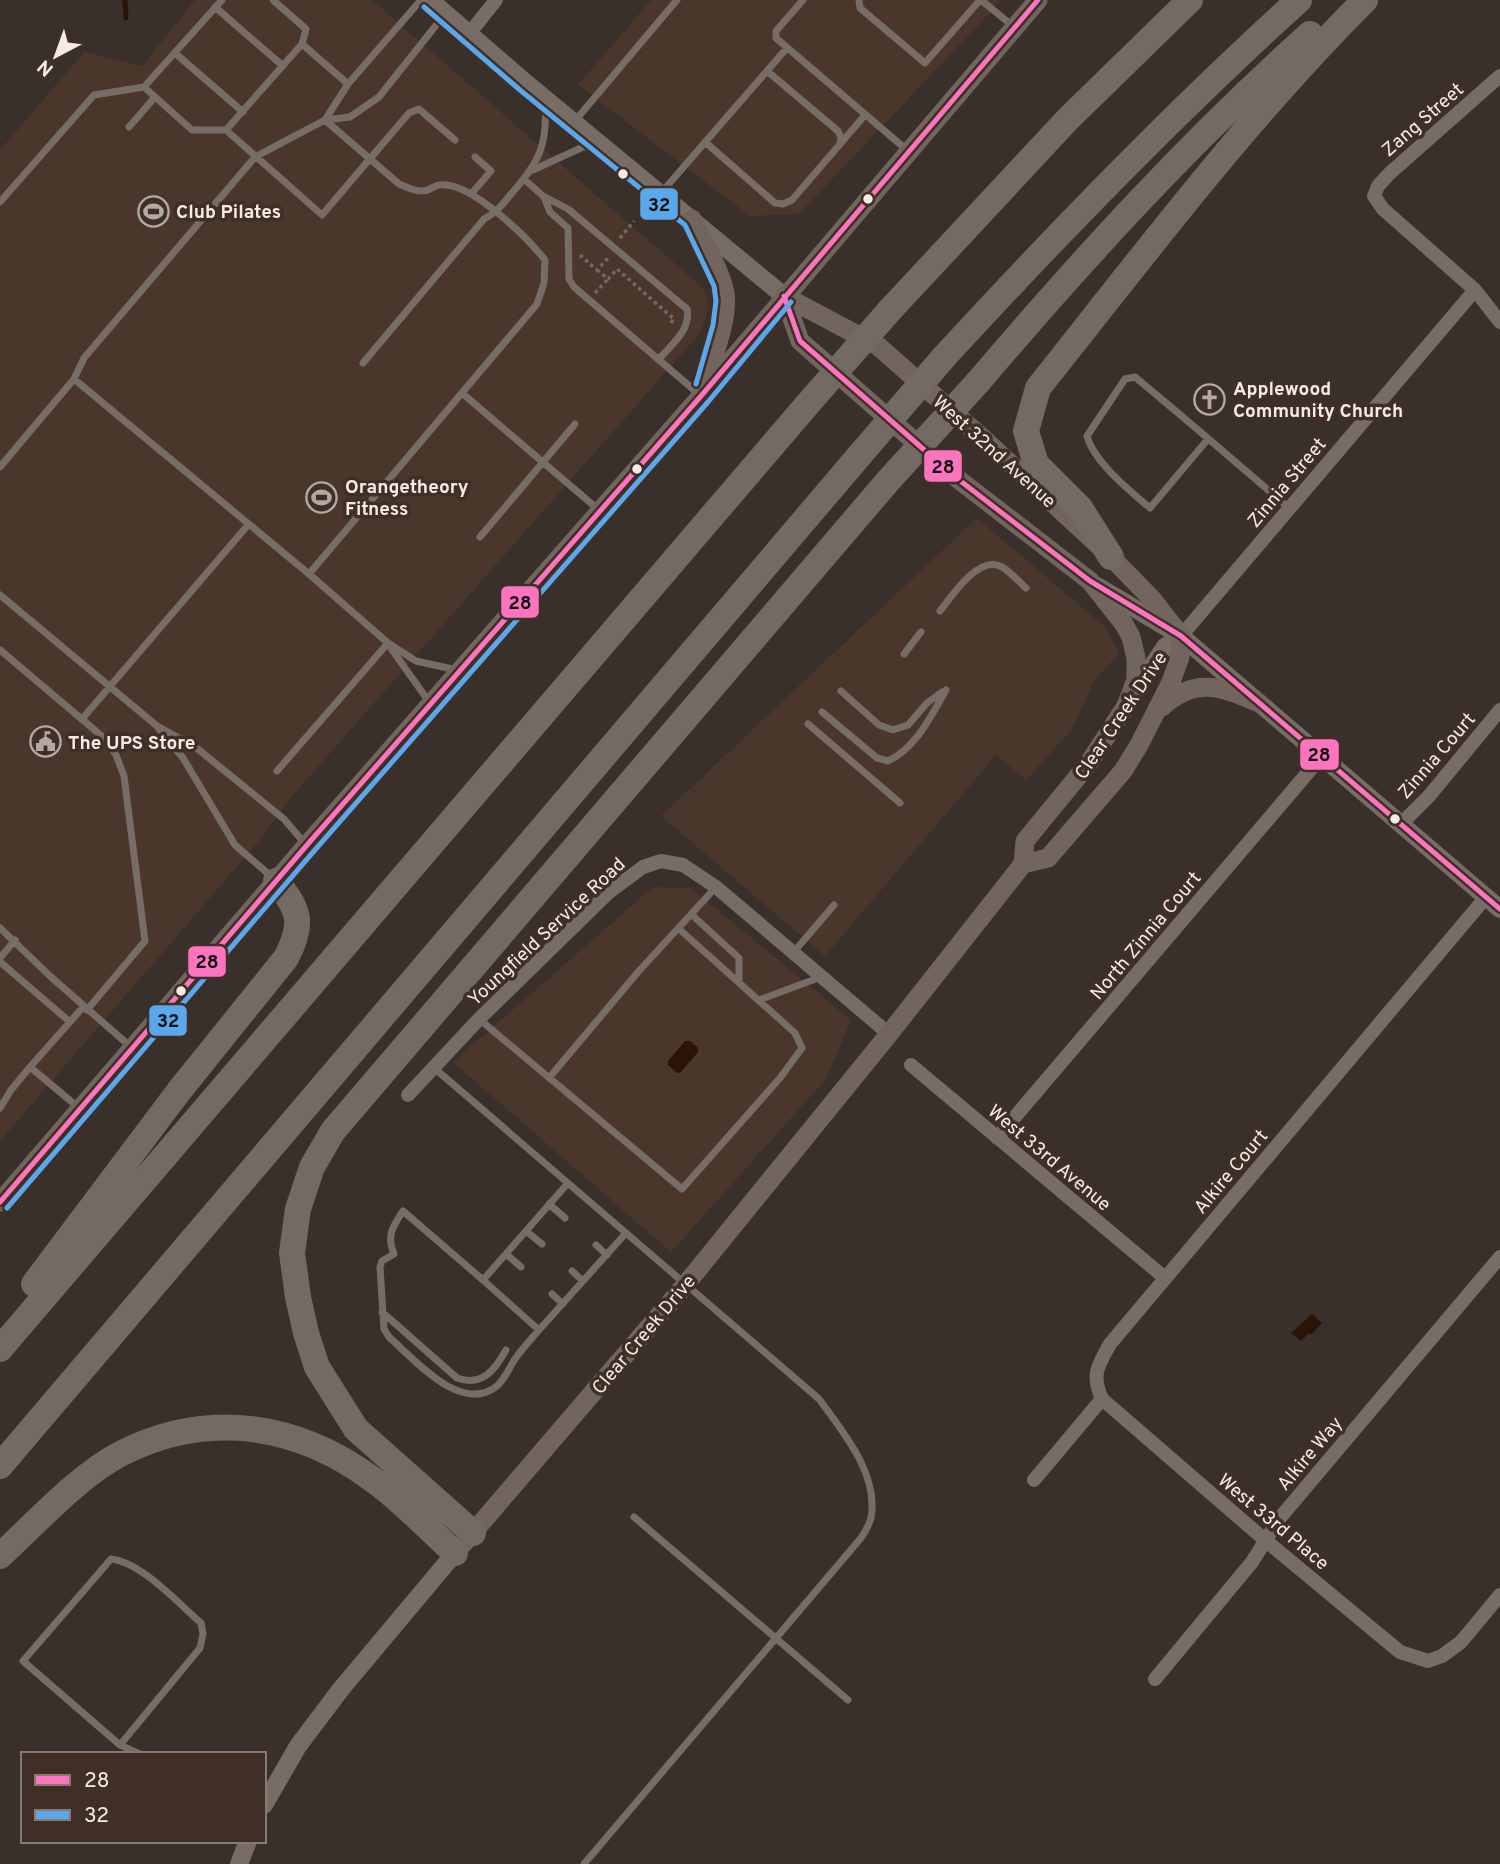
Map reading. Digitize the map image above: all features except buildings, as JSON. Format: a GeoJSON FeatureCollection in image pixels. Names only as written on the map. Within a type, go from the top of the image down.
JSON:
{"type":"FeatureCollection","features":[{"type":"Feature","properties":{"kind":"highway"},"geometry":{"type":"LineString","coordinates":[[0,1349],[890,310],[1068,119],[1190,0]]}},
{"type":"Feature","properties":{"kind":"highway"},"geometry":{"type":"LineString","coordinates":[[0,1466],[944,357],[1101,190],[1192,99],[1299,0]]}},
{"type":"Feature","properties":{"kind":"highway"},"geometry":{"type":"LineString","coordinates":[[473,1533],[356,1429],[317,1367],[306,1333],[292,1253],[298,1209],[312,1167],[333,1131],[888,481],[1065,281],[1180,159],[1279,62],[1348,0]]}},
{"type":"Feature","properties":{"kind":"highway"},"geometry":{"type":"LineString","coordinates":[[1111,557],[1080,508],[1036,464],[1026,431],[1038,388],[1242,133],[1315,50],[1365,0]]}},
{"type":"Feature","properties":{"kind":"highway"},"geometry":{"type":"LineString","coordinates":[[0,1330],[179,1091],[286,958],[297,935],[299,923],[295,907],[276,881]]}},
{"type":"Feature","properties":{"kind":"highway"},"geometry":{"type":"LineString","coordinates":[[0,1556],[76,1485],[120,1454],[163,1436],[207,1427],[251,1428],[288,1436],[331,1453],[373,1479],[455,1553]]}},
{"type":"Feature","properties":{"kind":"main road"},"geometry":{"type":"LineString","coordinates":[[0,1202],[307,845],[701,396],[1038,0]]}},
{"type":"Feature","properties":{"kind":"main road"},"geometry":{"type":"LineString","coordinates":[[692,219],[722,283],[725,301],[722,327],[701,396]]}},
{"type":"Feature","properties":{"kind":"main road","name":"West 32nd Avenue"},"geometry":{"type":"LineString","coordinates":[[784,296],[877,346],[987,442],[1111,557],[1153,600],[1181,636]]}},
{"type":"Feature","properties":{"kind":"main road","name":"West 32nd Avenue"},"geometry":{"type":"LineString","coordinates":[[784,296],[800,341],[954,476],[1090,581]]}},
{"type":"Feature","properties":{"kind":"main road"},"geometry":{"type":"LineString","coordinates":[[1090,581],[1124,624],[1135,649],[1136,680],[1126,706]]}},
{"type":"Feature","properties":{"kind":"main road","name":"Clear Creek Drive"},"geometry":{"type":"LineString","coordinates":[[1023,864],[1048,858],[1127,765],[1176,670],[1181,636]]}},
{"type":"Feature","properties":{"kind":"main road"},"geometry":{"type":"LineString","coordinates":[[1156,713],[1181,692],[1202,686],[1226,690],[1259,703]]}},
{"type":"Feature","properties":{"kind":"main road","name":"Clear Creek Drive"},"geometry":{"type":"LineString","coordinates":[[455,1553],[686,1284],[889,1034],[1023,864],[1026,841],[1089,763],[1126,706]]}},
{"type":"Feature","properties":{"kind":"street","name":"West 32nd Avenue"},"geometry":{"type":"LineString","coordinates":[[429,0],[784,296]]}},
{"type":"Feature","properties":{"kind":"street"},"geometry":{"type":"LineString","coordinates":[[469,34],[496,0]]}},
{"type":"Feature","properties":{"kind":"street","name":"Zang Street"},"geometry":{"type":"LineString","coordinates":[[1475,290],[1383,209],[1374,196],[1378,186],[1390,173],[1500,76]]}},
{"type":"Feature","properties":{"kind":"street"},"geometry":{"type":"LineString","coordinates":[[1475,290],[1500,322]]}},
{"type":"Feature","properties":{"kind":"street","name":"Zinnia Street"},"geometry":{"type":"LineString","coordinates":[[1181,636],[1475,290]]}},
{"type":"Feature","properties":{"kind":"street","name":"West 32nd Avenue"},"geometry":{"type":"LineString","coordinates":[[1090,581],[1181,636],[1493,903]]}},
{"type":"Feature","properties":{"kind":"street","name":"Clear Creek Drive"},"geometry":{"type":"LineString","coordinates":[[1126,706],[1165,647],[1181,636]]}},
{"type":"Feature","properties":{"kind":"street","name":"Zinnia Court"},"geometry":{"type":"LineString","coordinates":[[1401,824],[1429,796],[1500,710]]}},
{"type":"Feature","properties":{"kind":"street","name":"North Zinnia Court"},"geometry":{"type":"LineString","coordinates":[[997,1138],[1322,756]]}},
{"type":"Feature","properties":{"kind":"street","name":"Youngfield Service Road"},"geometry":{"type":"LineString","coordinates":[[408,1095],[479,1019],[608,894],[643,867],[661,861],[683,865],[716,887],[889,1034]]}},
{"type":"Feature","properties":{"kind":"street","name":"Alkire Court"},"geometry":{"type":"LineString","coordinates":[[1102,1399],[1096,1374],[1111,1343],[1164,1278],[1493,903]]}},
{"type":"Feature","properties":{"kind":"street","name":"West 33rd Avenue"},"geometry":{"type":"LineString","coordinates":[[911,1065],[1164,1278]]}},
{"type":"Feature","properties":{"kind":"street","name":"Alkire Way"},"geometry":{"type":"LineString","coordinates":[[1155,1679],[1252,1562],[1279,1519],[1500,1257]]}},
{"type":"Feature","properties":{"kind":"street"},"geometry":{"type":"LineString","coordinates":[[1034,1480],[1102,1399]]}},
{"type":"Feature","properties":{"kind":"street","name":"West 33rd Place"},"geometry":{"type":"LineString","coordinates":[[1102,1399],[1265,1541],[1400,1651],[1428,1661],[1442,1656],[1461,1642],[1500,1595]]}},
{"type":"Feature","properties":{"kind":"street","name":"Clear Creek Drive"},"geometry":{"type":"LineString","coordinates":[[266,1802],[298,1746],[341,1689],[455,1553]]}},
{"type":"Feature","properties":{"kind":"street"},"geometry":{"type":"LineString","coordinates":[[239,1864],[247,1843]]}},
{"type":"Feature","properties":{"kind":"lane"},"geometry":{"type":"LineString","coordinates":[[0,202],[94,95],[144,88],[222,0]]}},
{"type":"Feature","properties":{"kind":"lane"},"geometry":{"type":"LineString","coordinates":[[226,131],[302,44],[306,29],[273,0]]}},
{"type":"Feature","properties":{"kind":"lane"},"geometry":{"type":"LineString","coordinates":[[325,120],[348,84],[421,0]]}},
{"type":"Feature","properties":{"kind":"lane"},"geometry":{"type":"LineString","coordinates":[[574,122],[677,0]]}},
{"type":"Feature","properties":{"kind":"lane"},"geometry":{"type":"LineString","coordinates":[[803,0],[776,31],[776,38],[908,152]]}},
{"type":"Feature","properties":{"kind":"lane"},"geometry":{"type":"LineString","coordinates":[[859,0],[860,8],[925,63],[980,0],[1014,27]]}},
{"type":"Feature","properties":{"kind":"lane"},"geometry":{"type":"LineString","coordinates":[[215,7],[283,66]]}},
{"type":"Feature","properties":{"kind":"lane"},"geometry":{"type":"LineString","coordinates":[[0,467],[74,379],[83,358],[255,158],[325,120],[350,117],[379,97],[446,14]]}},
{"type":"Feature","properties":{"kind":"lane"},"geometry":{"type":"LineString","coordinates":[[302,44],[348,84]]}},
{"type":"Feature","properties":{"kind":"lane"},"geometry":{"type":"LineString","coordinates":[[661,193],[786,49]]}},
{"type":"Feature","properties":{"kind":"lane"},"geometry":{"type":"LineString","coordinates":[[175,53],[243,112]]}},
{"type":"Feature","properties":{"kind":"lane"},"geometry":{"type":"LineString","coordinates":[[767,71],[838,131],[840,144]]}},
{"type":"Feature","properties":{"kind":"lane"},"geometry":{"type":"LineString","coordinates":[[144,88],[192,130],[226,131],[321,215],[409,113],[419,109],[455,140]]}},
{"type":"Feature","properties":{"kind":"lane"},"geometry":{"type":"LineString","coordinates":[[129,127],[155,97]]}},
{"type":"Feature","properties":{"kind":"lane"},"geometry":{"type":"LineString","coordinates":[[363,363],[484,219],[496,213],[532,170],[544,142],[544,98]]}},
{"type":"Feature","properties":{"kind":"lane"},"geometry":{"type":"LineString","coordinates":[[705,142],[775,203],[783,204],[792,200],[865,115]]}},
{"type":"Feature","properties":{"kind":"lane"},"geometry":{"type":"LineString","coordinates":[[309,574],[537,303],[544,283],[545,260],[535,246],[472,193],[448,185],[437,185],[428,191],[413,190],[399,184],[325,120]]}},
{"type":"Feature","properties":{"kind":"lane"},"geometry":{"type":"LineString","coordinates":[[532,170],[583,147],[603,146]]}},
{"type":"Feature","properties":{"kind":"lane"},"geometry":{"type":"LineString","coordinates":[[472,193],[491,171],[475,157]]}},
{"type":"Feature","properties":{"kind":"lane"},"geometry":{"type":"LineString","coordinates":[[524,179],[543,196],[568,209],[687,309],[689,319],[686,328],[659,359]]}},
{"type":"Feature","properties":{"kind":"lane"},"geometry":{"type":"LineString","coordinates":[[543,196],[550,212],[568,228],[569,279],[574,287],[701,396]]}},
{"type":"Feature","properties":{"kind":"lane"},"geometry":{"type":"LineString","coordinates":[[1208,439],[1150,508],[1121,483],[1089,445],[1087,436],[1125,379],[1135,377],[1208,439],[1289,508]]}},
{"type":"Feature","properties":{"kind":"lane"},"geometry":{"type":"LineString","coordinates":[[74,379],[388,643],[416,661],[460,671]]}},
{"type":"Feature","properties":{"kind":"lane"},"geometry":{"type":"LineString","coordinates":[[462,393],[600,511]]}},
{"type":"Feature","properties":{"kind":"lane"},"geometry":{"type":"LineString","coordinates":[[480,537],[575,424]]}},
{"type":"Feature","properties":{"kind":"lane"},"geometry":{"type":"LineString","coordinates":[[82,719],[248,525]]}},
{"type":"Feature","properties":{"kind":"lane"},"geometry":{"type":"LineString","coordinates":[[940,611],[975,570],[988,565],[1000,566],[1026,588]]}},
{"type":"Feature","properties":{"kind":"lane"},"geometry":{"type":"LineString","coordinates":[[0,596],[157,726],[183,758],[235,845],[276,881]]}},
{"type":"Feature","properties":{"kind":"lane"},"geometry":{"type":"LineString","coordinates":[[904,654],[921,632]]}},
{"type":"Feature","properties":{"kind":"lane"},"geometry":{"type":"LineString","coordinates":[[388,643],[430,704]]}},
{"type":"Feature","properties":{"kind":"lane"},"geometry":{"type":"LineString","coordinates":[[277,771],[388,643]]}},
{"type":"Feature","properties":{"kind":"lane"},"geometry":{"type":"LineString","coordinates":[[0,650],[111,746],[124,776],[145,941],[30,1066],[0,1108]]}},
{"type":"Feature","properties":{"kind":"lane"},"geometry":{"type":"LineString","coordinates":[[822,712],[877,758],[888,761],[900,756],[927,724],[946,690],[928,703],[908,725],[893,730],[879,725],[841,691]]}},
{"type":"Feature","properties":{"kind":"lane"},"geometry":{"type":"LineString","coordinates":[[808,724],[900,803]]}},
{"type":"Feature","properties":{"kind":"lane"},"geometry":{"type":"LineString","coordinates":[[157,726],[194,746],[284,818],[307,845]]}},
{"type":"Feature","properties":{"kind":"lane"},"geometry":{"type":"LineString","coordinates":[[549,1078],[716,887]]}},
{"type":"Feature","properties":{"kind":"lane"},"geometry":{"type":"LineString","coordinates":[[793,953],[834,905]]}},
{"type":"Feature","properties":{"kind":"lane"},"geometry":{"type":"LineString","coordinates":[[691,914],[739,958],[739,982]]}},
{"type":"Feature","properties":{"kind":"lane"},"geometry":{"type":"LineString","coordinates":[[0,928],[131,1048]]}},
{"type":"Feature","properties":{"kind":"lane"},"geometry":{"type":"LineString","coordinates":[[479,1019],[682,1189],[802,1048],[795,1033],[678,928]]}},
{"type":"Feature","properties":{"kind":"lane"},"geometry":{"type":"LineString","coordinates":[[15,940],[0,960],[70,1022]]}},
{"type":"Feature","properties":{"kind":"lane"},"geometry":{"type":"LineString","coordinates":[[759,1000],[821,977]]}},
{"type":"Feature","properties":{"kind":"lane"},"geometry":{"type":"LineString","coordinates":[[30,1066],[79,1109]]}},
{"type":"Feature","properties":{"kind":"lane"},"geometry":{"type":"LineString","coordinates":[[433,1067],[819,1399],[866,1474],[872,1500],[870,1521],[861,1538],[584,1864]]}},
{"type":"Feature","properties":{"kind":"lane"},"geometry":{"type":"LineString","coordinates":[[483,1280],[568,1183]]}},
{"type":"Feature","properties":{"kind":"lane"},"geometry":{"type":"LineString","coordinates":[[549,1204],[565,1218]]}},
{"type":"Feature","properties":{"kind":"lane"},"geometry":{"type":"LineString","coordinates":[[539,1330],[403,1210],[390,1234],[389,1244],[394,1254],[382,1261],[380,1267],[384,1329],[389,1337],[453,1390],[472,1394],[491,1390],[504,1378],[515,1358],[626,1233]]}},
{"type":"Feature","properties":{"kind":"lane"},"geometry":{"type":"LineString","coordinates":[[526,1231],[541,1244]]}},
{"type":"Feature","properties":{"kind":"lane"},"geometry":{"type":"LineString","coordinates":[[596,1245],[607,1255]]}},
{"type":"Feature","properties":{"kind":"lane"},"geometry":{"type":"LineString","coordinates":[[506,1254],[521,1268]]}},
{"type":"Feature","properties":{"kind":"lane"},"geometry":{"type":"LineString","coordinates":[[572,1271],[583,1281]]}},
{"type":"Feature","properties":{"kind":"lane"},"geometry":{"type":"LineString","coordinates":[[552,1294],[563,1304]]}},
{"type":"Feature","properties":{"kind":"lane"},"geometry":{"type":"LineString","coordinates":[[382,1312],[457,1378],[465,1381],[484,1379],[506,1350]]}},
{"type":"Feature","properties":{"kind":"lane"},"geometry":{"type":"LineString","coordinates":[[634,1517],[848,1700]]}},
{"type":"Feature","properties":{"kind":"lane"},"geometry":{"type":"LineString","coordinates":[[120,1745],[200,1648],[203,1634],[201,1623],[135,1567],[121,1560],[111,1559],[23,1661],[120,1745],[136,1752]]}},
{"type":"Feature","properties":{"kind":"path"},"geometry":{"type":"LineString","coordinates":[[597,270],[608,279],[617,269],[674,319],[670,324]]}},
{"type":"Feature","properties":{"kind":"shaded area"},"geometry":{"type":"Polygon","coordinates":[[[195,0],[372,0],[703,288],[709,305],[701,332],[286,803],[265,834],[0,1141],[0,150],[84,52],[142,66],[195,0]]]}},
{"type":"Feature","properties":{"kind":"shaded area"},"geometry":{"type":"Polygon","coordinates":[[[651,0],[1002,0],[799,214],[750,216],[578,85],[651,0]]]}},
{"type":"Feature","properties":{"kind":"shaded area"},"geometry":{"type":"Polygon","coordinates":[[[977,518],[1106,628],[1119,653],[1093,683],[1072,729],[1026,780],[996,755],[825,956],[661,816],[977,518]]]}},
{"type":"Feature","properties":{"kind":"shaded area"},"geometry":{"type":"Polygon","coordinates":[[[653,887],[691,888],[851,1020],[826,1079],[671,1252],[453,1062],[653,887]]]}},
{"type":"Feature","properties":{"kind":"shaded area"},"geometry":{"type":"Polygon","coordinates":[[[685,1041],[690,1041],[698,1048],[698,1052],[681,1072],[677,1073],[668,1065],[668,1061],[685,1041]]]}},
{"type":"Feature","properties":{"kind":"shaded area"},"geometry":{"type":"Polygon","coordinates":[[[1312,1314],[1322,1323],[1301,1341],[1291,1333],[1312,1314]]]}},
{"type":"Feature","properties":{"kind":"waterway"},"geometry":{"type":"LineString","coordinates":[[125,0],[126,18]]}},
{"type":"Feature","properties":{"kind":"transit line","name":"28"},"geometry":{"type":"LineString","coordinates":[[0,1202],[307,845],[701,396],[1038,0]]}},
{"type":"Feature","properties":{"kind":"transit line","name":"32"},"geometry":{"type":"LineString","coordinates":[[424,7],[520,90],[685,225],[714,286],[716,301],[713,325],[696,384]]}},
{"type":"Feature","properties":{"kind":"transit line","name":"28"},"geometry":{"type":"LineString","coordinates":[[784,296],[800,341],[954,476],[1090,581],[1181,636],[1500,909]]}},
{"type":"Feature","properties":{"kind":"transit line","name":"32"},"geometry":{"type":"LineString","coordinates":[[7,1208],[314,851],[708,402],[791,302]]}},
{"type":"Feature","properties":{"kind":"place","name":"Club Pilates"},"geometry":{"type":"Point","coordinates":[153,211]}},
{"type":"Feature","properties":{"kind":"place","name":"Applewood Community Church"},"geometry":{"type":"Point","coordinates":[1210,399]}},
{"type":"Feature","properties":{"kind":"place","name":"Orangetheory Fitness"},"geometry":{"type":"Point","coordinates":[322,497]}},
{"type":"Feature","properties":{"kind":"place","name":"The UPS Store"},"geometry":{"type":"Point","coordinates":[45,742]}}]}
